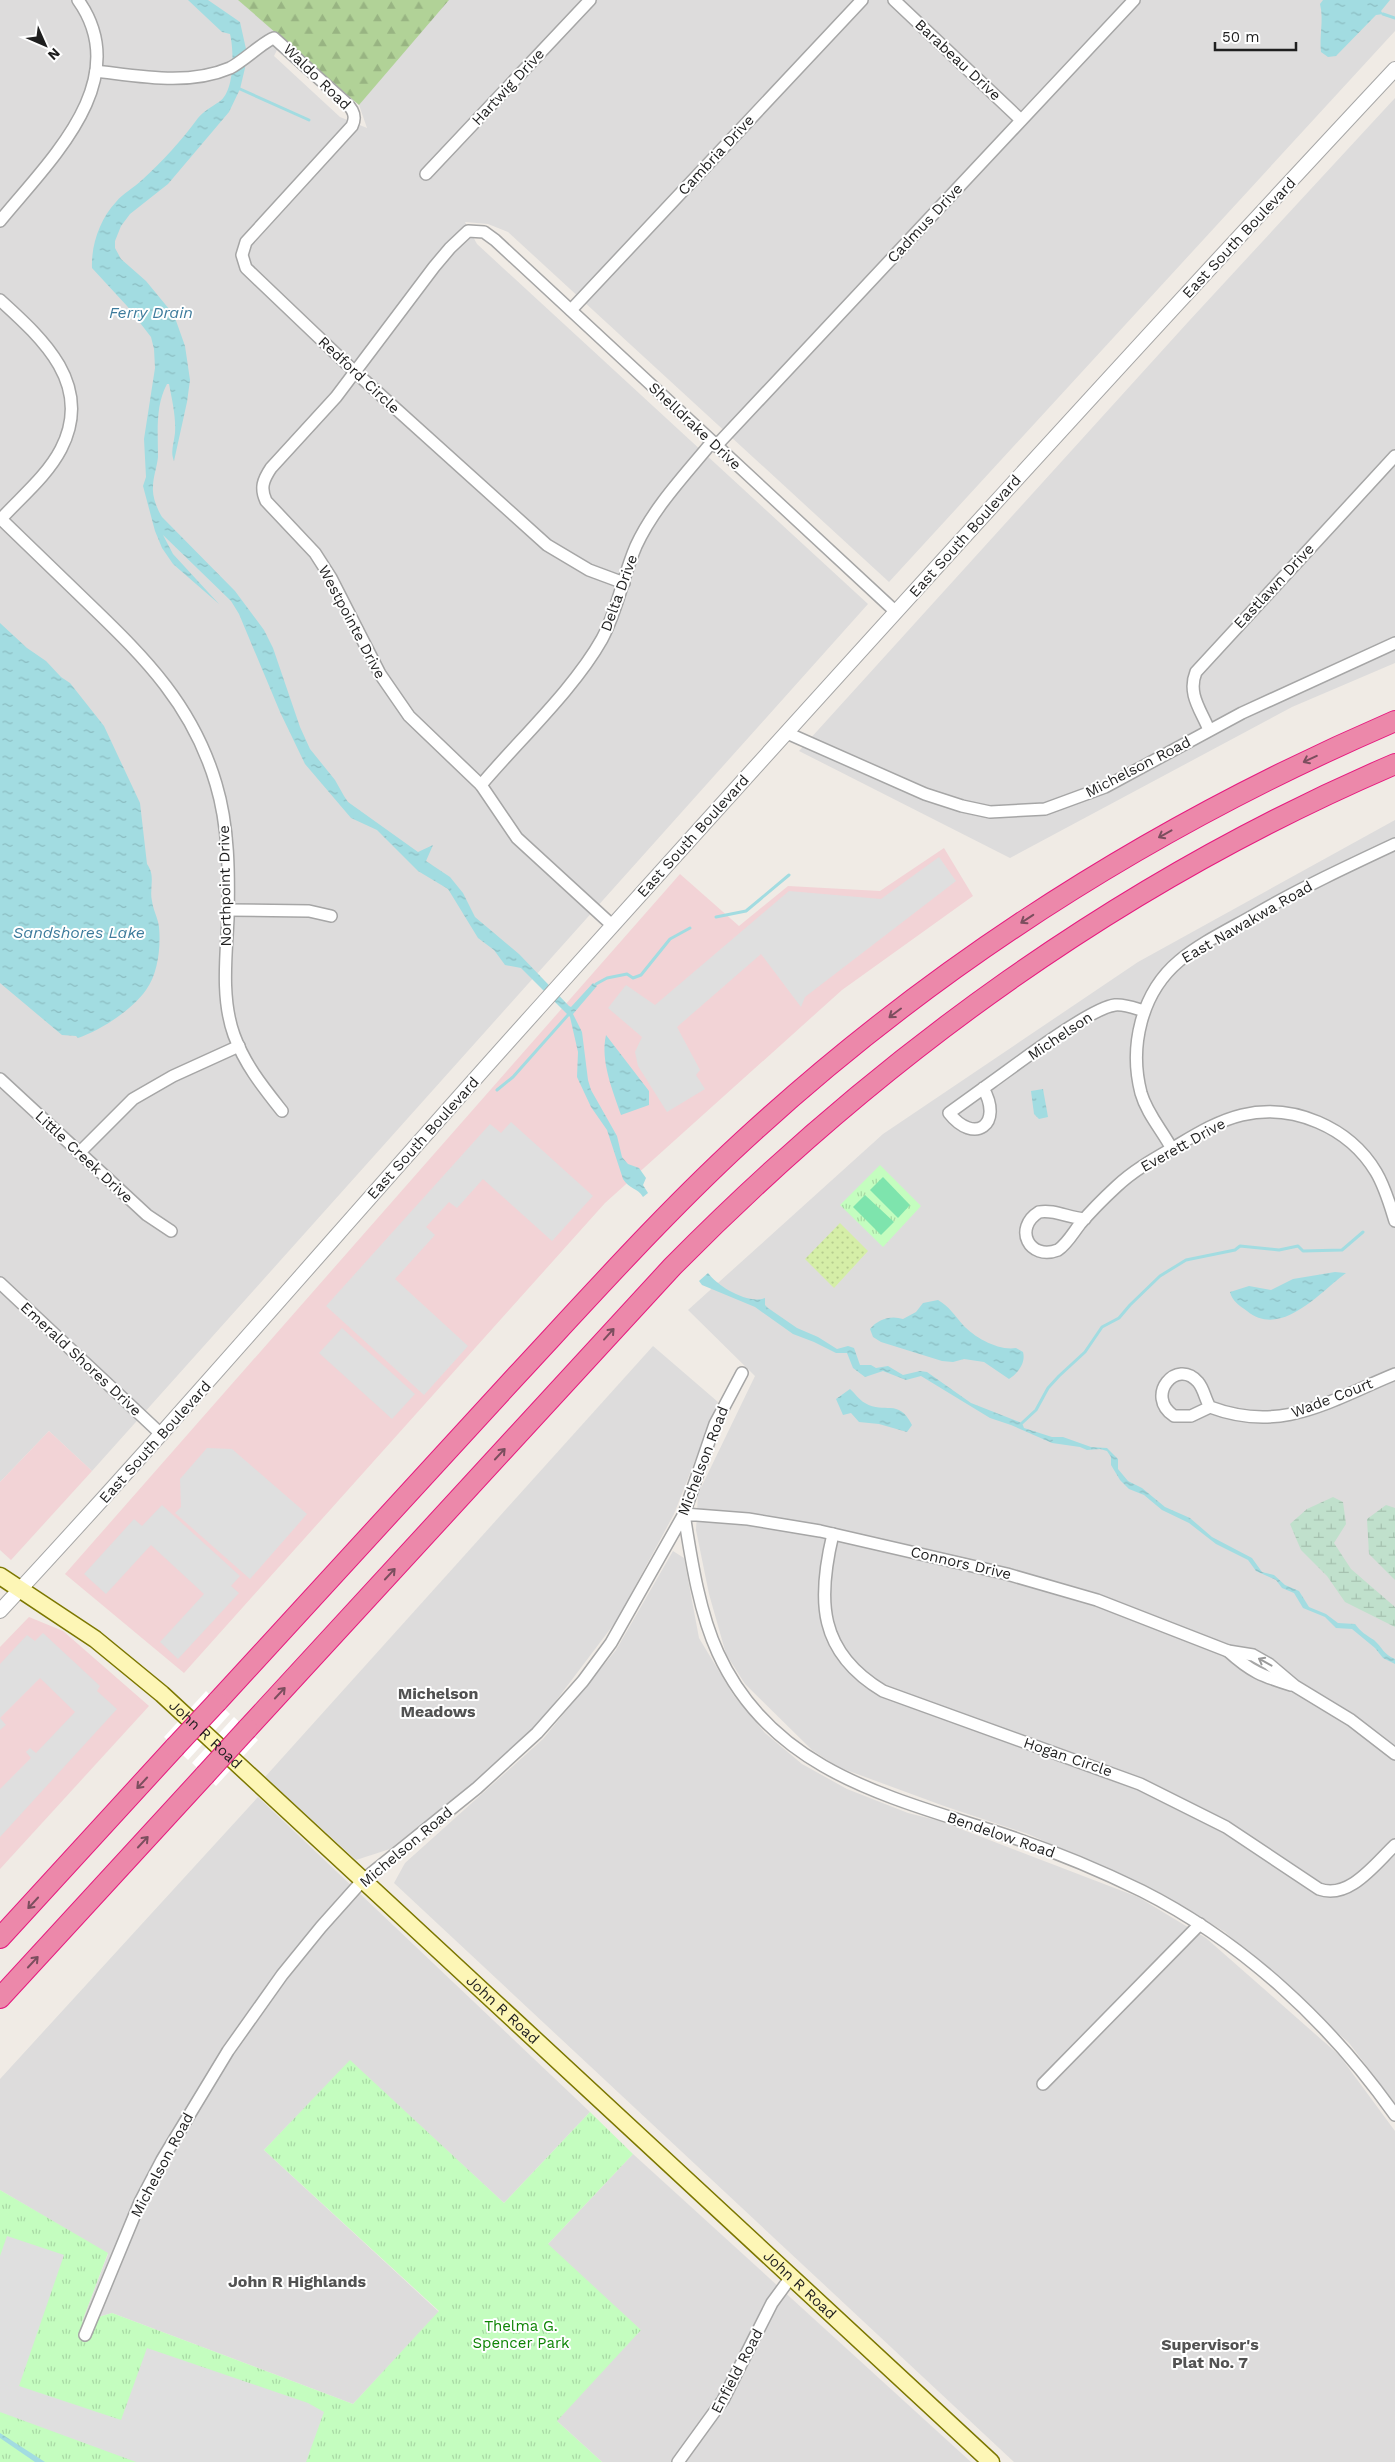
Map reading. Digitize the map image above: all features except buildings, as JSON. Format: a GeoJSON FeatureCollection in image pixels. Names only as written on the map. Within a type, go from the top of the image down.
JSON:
{"type":"FeatureCollection","features":[{"type":"Feature","properties":{"kind":"highway"},"geometry":{"type":"LineString","coordinates":[[0,1938],[644,1238],[733,1150],[856,1043],[990,943],[1122,858],[1247,790],[1395,721]]}},
{"type":"Feature","properties":{"kind":"highway"},"geometry":{"type":"LineString","coordinates":[[0,1998],[672,1266],[751,1188],[856,1096],[966,1010],[1094,924],[1238,840],[1395,764]]}},
{"type":"Feature","properties":{"kind":"main road","name":"John R Road"},"geometry":{"type":"LineString","coordinates":[[0,1576],[95,1639],[133,1668],[991,2462]]}},
{"type":"Feature","properties":{"kind":"street"},"geometry":{"type":"LineString","coordinates":[[0,221],[71,134],[90,97],[96,71],[96,50],[92,28],[78,0]]}},
{"type":"Feature","properties":{"kind":"street","name":"Hartwig Drive"},"geometry":{"type":"LineString","coordinates":[[426,174],[590,0]]}},
{"type":"Feature","properties":{"kind":"street","name":"Cambria Drive"},"geometry":{"type":"LineString","coordinates":[[571,310],[862,0]]}},
{"type":"Feature","properties":{"kind":"street","name":"Barabeau Drive"},"geometry":{"type":"LineString","coordinates":[[894,0],[1022,120]]}},
{"type":"Feature","properties":{"kind":"street","name":"Cadmus Drive"},"geometry":{"type":"LineString","coordinates":[[714,444],[1134,0]]}},
{"type":"Feature","properties":{"kind":"street","name":"Waldo Road"},"geometry":{"type":"LineString","coordinates":[[96,71],[160,78],[190,77],[228,68],[251,56],[274,38],[345,102],[354,113],[355,118],[352,126]]}},
{"type":"Feature","properties":{"kind":"street","name":"East South Boulevard"},"geometry":{"type":"LineString","coordinates":[[0,1611],[162,1435],[560,984],[896,612],[1395,70]]}},
{"type":"Feature","properties":{"kind":"street","name":"Redford Circle"},"geometry":{"type":"LineString","coordinates":[[352,126],[246,242],[242,255],[243,262],[249,273],[546,545],[589,570],[624,583]]}},
{"type":"Feature","properties":{"kind":"street","name":"Westpointe Drive"},"geometry":{"type":"LineString","coordinates":[[495,240],[484,232],[476,230],[468,231],[460,237],[311,426],[271,468],[265,477],[262,492],[266,501],[316,554],[331,578],[380,674],[396,698],[423,730],[481,784],[517,838],[613,926]]}},
{"type":"Feature","properties":{"kind":"street","name":"Shelldrake Drive"},"geometry":{"type":"LineString","coordinates":[[495,240],[896,612]]}},
{"type":"Feature","properties":{"kind":"street"},"geometry":{"type":"LineString","coordinates":[[0,300],[54,354],[68,384],[71,411],[66,436],[56,456],[42,476],[0,518]]}},
{"type":"Feature","properties":{"kind":"street","name":"Delta Drive"},"geometry":{"type":"LineString","coordinates":[[481,784],[591,658],[611,620],[634,553],[651,520],[714,444]]}},
{"type":"Feature","properties":{"kind":"street","name":"Eastlawn Drive"},"geometry":{"type":"LineString","coordinates":[[1208,730],[1192,692],[1192,682],[1196,672],[1395,456]]}},
{"type":"Feature","properties":{"kind":"street","name":"Northpoint Drive"},"geometry":{"type":"LineString","coordinates":[[0,518],[148,662],[187,716],[205,753],[221,803],[227,848],[227,1007],[239,1046],[256,1079],[282,1111]]}},
{"type":"Feature","properties":{"kind":"street","name":"Michelson Road"},"geometry":{"type":"LineString","coordinates":[[787,733],[925,794],[962,806],[990,812],[1045,809],[1077,799],[1105,786],[1208,730],[1294,688],[1395,644]]}},
{"type":"Feature","properties":{"kind":"street","name":"East Nawakwa Road"},"geometry":{"type":"LineString","coordinates":[[1172,1149],[1151,1116],[1142,1094],[1136,1054],[1138,1034],[1144,1011],[1162,980],[1177,962],[1191,952],[1292,894],[1395,844]]}},
{"type":"Feature","properties":{"kind":"street"},"geometry":{"type":"LineString","coordinates":[[228,910],[309,911],[331,916]]}},
{"type":"Feature","properties":{"kind":"street","name":"Michelson"},"geometry":{"type":"LineString","coordinates":[[983,1088],[1102,1009],[1124,1005],[1144,1011]]}},
{"type":"Feature","properties":{"kind":"street"},"geometry":{"type":"LineString","coordinates":[[79,1153],[115,1115],[139,1095],[173,1076],[239,1046]]}},
{"type":"Feature","properties":{"kind":"street","name":"Little Creek Drive"},"geometry":{"type":"LineString","coordinates":[[0,1079],[147,1216],[171,1232]]}},
{"type":"Feature","properties":{"kind":"street","name":"Everett Drive"},"geometry":{"type":"LineString","coordinates":[[1084,1219],[1069,1218],[1053,1211],[1039,1212],[1029,1221],[1026,1235],[1028,1242],[1037,1251],[1050,1253],[1061,1248],[1084,1219],[1128,1177],[1213,1125],[1242,1115],[1271,1112],[1300,1116],[1316,1121],[1341,1135],[1365,1157],[1381,1182],[1395,1221]]}},
{"type":"Feature","properties":{"kind":"street","name":"Emerald Shores Drive"},"geometry":{"type":"LineString","coordinates":[[0,1282],[162,1435]]}},
{"type":"Feature","properties":{"kind":"street","name":"Michelson Road"},"geometry":{"type":"LineString","coordinates":[[85,2335],[140,2202],[201,2093],[243,2028],[287,1968],[363,1880],[499,1768],[537,1733],[568,1699],[611,1642],[684,1514],[715,1424],[742,1373]]}},
{"type":"Feature","properties":{"kind":"street"},"geometry":{"type":"LineString","coordinates":[[1181,1374],[1195,1379],[1200,1384],[1210,1407],[1191,1416],[1174,1416],[1165,1407],[1162,1399],[1165,1384],[1174,1376],[1181,1374]]}},
{"type":"Feature","properties":{"kind":"street","name":"Wade Court"},"geometry":{"type":"LineString","coordinates":[[1210,1407],[1252,1418],[1278,1418],[1308,1410],[1395,1374]]}},
{"type":"Feature","properties":{"kind":"street","name":"Connors Drive"},"geometry":{"type":"LineString","coordinates":[[684,1514],[748,1518],[833,1534],[1062,1589],[1168,1626],[1228,1651],[1252,1655],[1270,1664],[1296,1686],[1351,1720],[1395,1754]]}},
{"type":"Feature","properties":{"kind":"street","name":"Bendelow Road"},"geometry":{"type":"LineString","coordinates":[[684,1514],[705,1617],[718,1654],[733,1681],[755,1710],[798,1751],[851,1782],[1026,1843],[1110,1876],[1142,1891],[1200,1924],[1249,1960],[1328,2033],[1363,2071],[1395,2115]]}},
{"type":"Feature","properties":{"kind":"street","name":"Hogan Circle"},"geometry":{"type":"LineString","coordinates":[[833,1534],[823,1584],[823,1600],[829,1630],[840,1652],[855,1669],[883,1691],[1140,1784],[1226,1827],[1319,1889],[1327,1892],[1334,1892],[1352,1885],[1395,1845]]}},
{"type":"Feature","properties":{"kind":"street"},"geometry":{"type":"LineString","coordinates":[[1043,2084],[1200,1924]]}},
{"type":"Feature","properties":{"kind":"street","name":"Enfield Road"},"geometry":{"type":"LineString","coordinates":[[678,2462],[723,2400],[772,2303],[791,2277]]}},
{"type":"Feature","properties":{"kind":"shaded area"},"geometry":{"type":"Polygon","coordinates":[[[0,0],[1395,0],[1395,31],[889,582],[508,232],[488,224],[465,222],[477,244],[868,604],[92,1471],[49,1431],[0,1482],[0,0]],[[283,38],[274,56],[340,117],[367,128],[359,105],[283,38]]]}},
{"type":"Feature","properties":{"kind":"shaded area"},"geometry":{"type":"Polygon","coordinates":[[[1395,98],[1395,663],[1292,707],[1010,858],[799,751],[1189,321],[1395,98]]]}},
{"type":"Feature","properties":{"kind":"shaded area"},"geometry":{"type":"Polygon","coordinates":[[[1395,820],[1395,2103],[1349,2043],[1225,1932],[1155,1890],[1028,1834],[944,1806],[838,1767],[812,1750],[745,1684],[726,1654],[709,1594],[696,1530],[698,1494],[755,1376],[688,1310],[883,1134],[1138,962],[1395,820]]]}},
{"type":"Feature","properties":{"kind":"shaded area"},"geometry":{"type":"Polygon","coordinates":[[[944,848],[973,896],[842,990],[605,1203],[184,1673],[65,1574],[680,874],[739,926],[788,886],[880,891],[944,848]]]}},
{"type":"Feature","properties":{"kind":"shaded area"},"geometry":{"type":"Polygon","coordinates":[[[939,857],[956,881],[805,997],[801,1007],[761,954],[677,1027],[700,1070],[696,1075],[705,1089],[667,1112],[638,1066],[635,1052],[642,1037],[608,1008],[626,985],[655,1005],[789,891],[881,899],[939,857]]]}},
{"type":"Feature","properties":{"kind":"shaded area"},"geometry":{"type":"Polygon","coordinates":[[[511,1122],[593,1196],[552,1241],[483,1179],[457,1208],[449,1202],[426,1227],[435,1235],[395,1279],[468,1346],[424,1395],[326,1306],[490,1124],[501,1133],[511,1122]]]}},
{"type":"Feature","properties":{"kind":"shaded area"},"geometry":{"type":"Polygon","coordinates":[[[342,1328],[415,1394],[392,1419],[319,1353],[342,1328]]]}},
{"type":"Feature","properties":{"kind":"shaded area","name":"Michelson Meadows"},"geometry":{"type":"Polygon","coordinates":[[[653,1346],[718,1402],[674,1514],[617,1620],[524,1740],[473,1784],[390,1849],[356,1860],[265,1777],[653,1346]]]}},
{"type":"Feature","properties":{"kind":"shaded area"},"geometry":{"type":"Polygon","coordinates":[[[49,1431],[92,1471],[11,1560],[0,1550],[0,1482],[49,1431]]]}},
{"type":"Feature","properties":{"kind":"shaded area"},"geometry":{"type":"Polygon","coordinates":[[[207,1448],[232,1449],[307,1514],[250,1579],[175,1513],[181,1507],[180,1479],[207,1448]]]}},
{"type":"Feature","properties":{"kind":"shaded area"},"geometry":{"type":"Polygon","coordinates":[[[162,1505],[240,1576],[231,1586],[239,1593],[178,1659],[160,1642],[204,1594],[151,1545],[106,1594],[84,1574],[134,1519],[142,1526],[162,1505]]]}},
{"type":"Feature","properties":{"kind":"shaded area","name":"Supervisor's Plat No. 7"},"geometry":{"type":"Polygon","coordinates":[[[673,1551],[684,1558],[699,1638],[734,1696],[765,1733],[802,1764],[847,1789],[908,1813],[940,1821],[1138,1897],[1206,1938],[1339,2055],[1395,2131],[1395,2462],[1014,2462],[394,1883],[405,1863],[543,1739],[616,1650],[673,1551]]]}},
{"type":"Feature","properties":{"kind":"shaded area"},"geometry":{"type":"Polygon","coordinates":[[[29,1617],[63,1631],[149,1706],[0,1869],[0,1647],[29,1617]]]}},
{"type":"Feature","properties":{"kind":"shaded area"},"geometry":{"type":"Polygon","coordinates":[[[43,1633],[100,1686],[97,1691],[117,1709],[0,1837],[0,1789],[31,1758],[26,1752],[30,1748],[36,1753],[75,1712],[40,1678],[0,1718],[0,1664],[27,1635],[35,1641],[43,1633]]]}},
{"type":"Feature","properties":{"kind":"shaded area"},"geometry":{"type":"Polygon","coordinates":[[[0,1718],[6,1725],[0,1730],[0,1718]]]}},
{"type":"Feature","properties":{"kind":"shaded area","name":"John R Highlands"},"geometry":{"type":"Polygon","coordinates":[[[258,1797],[590,2112],[504,2203],[350,2061],[264,2150],[439,2312],[353,2404],[112,2313],[82,2322],[108,2254],[0,2190],[0,2079],[258,1797]]]}},
{"type":"Feature","properties":{"kind":"shaded area"},"geometry":{"type":"Polygon","coordinates":[[[633,2154],[971,2462],[602,2462],[557,2421],[548,2244],[633,2154]]]}},
{"type":"Feature","properties":{"kind":"shaded area"},"geometry":{"type":"Polygon","coordinates":[[[7,2236],[64,2255],[19,2386],[121,2420],[147,2348],[308,2403],[324,2412],[306,2462],[136,2462],[0,2412],[0,2256],[7,2236]]]}},
{"type":"Feature","properties":{"kind":"green space"},"geometry":{"type":"Polygon","coordinates":[[[238,0],[449,0],[359,105],[238,0]]]}},
{"type":"Feature","properties":{"kind":"green space"},"geometry":{"type":"Polygon","coordinates":[[[880,1165],[921,1206],[883,1247],[840,1205],[880,1165]]]}},
{"type":"Feature","properties":{"kind":"green space"},"geometry":{"type":"Polygon","coordinates":[[[883,1177],[910,1205],[898,1218],[870,1190],[883,1177]]]}},
{"type":"Feature","properties":{"kind":"green space"},"geometry":{"type":"Polygon","coordinates":[[[865,1195],[894,1222],[881,1235],[853,1207],[865,1195]]]}},
{"type":"Feature","properties":{"kind":"green space"},"geometry":{"type":"Polygon","coordinates":[[[840,1223],[868,1251],[834,1288],[805,1259],[840,1223]]]}},
{"type":"Feature","properties":{"kind":"green space"},"geometry":{"type":"Polygon","coordinates":[[[1333,1497],[1343,1502],[1346,1524],[1334,1543],[1351,1569],[1395,1607],[1395,1627],[1345,1602],[1327,1576],[1301,1550],[1290,1524],[1307,1509],[1333,1497]]]}},
{"type":"Feature","properties":{"kind":"green space"},"geometry":{"type":"Polygon","coordinates":[[[1386,1505],[1395,1508],[1395,1580],[1369,1554],[1367,1519],[1386,1505]]]}},
{"type":"Feature","properties":{"kind":"green space","name":"Thelma G. Spencer Park"},"geometry":{"type":"Polygon","coordinates":[[[350,2060],[504,2203],[590,2112],[633,2154],[548,2244],[641,2330],[557,2421],[602,2462],[0,2462],[0,2190],[108,2253],[82,2322],[112,2313],[353,2404],[439,2311],[264,2150],[350,2060]]]}},
{"type":"Feature","properties":{"kind":"water","name":"Ferry Drain"},"geometry":{"type":"Polygon","coordinates":[[[188,0],[208,0],[240,22],[246,49],[245,68],[240,89],[229,112],[168,184],[130,214],[121,226],[115,241],[115,248],[121,259],[146,281],[174,315],[185,346],[190,380],[174,461],[172,451],[175,420],[169,384],[167,384],[163,392],[159,410],[158,457],[153,491],[157,506],[162,517],[235,591],[264,630],[273,648],[300,727],[310,749],[335,780],[348,802],[418,852],[433,845],[426,861],[450,877],[463,893],[475,917],[519,954],[569,1006],[571,1007],[593,983],[597,986],[573,1014],[582,1032],[591,1090],[617,1136],[622,1157],[628,1164],[639,1168],[646,1178],[643,1185],[648,1193],[643,1197],[623,1179],[607,1130],[591,1107],[577,1077],[578,1052],[570,1017],[521,968],[505,965],[494,950],[478,938],[448,889],[418,871],[377,830],[351,818],[305,764],[280,712],[239,614],[231,601],[163,535],[173,554],[219,604],[173,564],[162,548],[155,531],[143,486],[146,477],[144,439],[155,368],[154,349],[151,337],[127,306],[92,268],[92,259],[95,241],[101,224],[110,209],[157,166],[179,143],[200,116],[224,97],[228,89],[232,70],[230,34],[222,32],[188,0]]]}},
{"type":"Feature","properties":{"kind":"water"},"geometry":{"type":"Polygon","coordinates":[[[1323,0],[1390,0],[1381,11],[1383,14],[1376,15],[1336,56],[1328,57],[1321,52],[1322,16],[1320,4],[1323,0]]]}},
{"type":"Feature","properties":{"kind":"water","name":"Sandshores Lake"},"geometry":{"type":"Polygon","coordinates":[[[0,623],[70,683],[104,726],[140,803],[147,864],[152,878],[153,908],[159,927],[160,943],[156,968],[146,990],[133,1005],[106,1025],[78,1038],[76,1036],[62,1035],[0,983],[0,623]]]}},
{"type":"Feature","properties":{"kind":"water"},"geometry":{"type":"Polygon","coordinates":[[[606,1035],[649,1091],[649,1105],[621,1115],[606,1065],[606,1035]]]}},
{"type":"Feature","properties":{"kind":"water"},"geometry":{"type":"Polygon","coordinates":[[[1043,1089],[1048,1117],[1039,1119],[1034,1114],[1031,1091],[1043,1089]]]}},
{"type":"Feature","properties":{"kind":"water"},"geometry":{"type":"Polygon","coordinates":[[[1335,1272],[1346,1273],[1300,1310],[1273,1320],[1260,1318],[1247,1311],[1234,1301],[1230,1292],[1249,1286],[1271,1290],[1293,1279],[1335,1272]]]}},
{"type":"Feature","properties":{"kind":"water"},"geometry":{"type":"Polygon","coordinates":[[[708,1273],[718,1283],[742,1297],[751,1299],[765,1298],[765,1305],[768,1308],[797,1328],[818,1337],[837,1349],[848,1346],[854,1348],[860,1365],[871,1365],[876,1368],[888,1366],[903,1375],[920,1371],[927,1372],[971,1403],[1022,1423],[1024,1428],[1052,1437],[1063,1437],[1091,1447],[1107,1448],[1118,1459],[1118,1469],[1128,1481],[1142,1488],[1165,1507],[1190,1518],[1212,1537],[1252,1558],[1262,1572],[1274,1575],[1285,1585],[1299,1591],[1309,1607],[1326,1614],[1338,1623],[1355,1624],[1388,1655],[1395,1659],[1395,1664],[1383,1658],[1375,1648],[1352,1629],[1336,1628],[1325,1617],[1303,1608],[1294,1593],[1282,1588],[1276,1580],[1256,1571],[1248,1560],[1216,1544],[1189,1523],[1162,1510],[1144,1495],[1129,1489],[1120,1480],[1111,1465],[1111,1457],[1107,1451],[1100,1449],[1087,1450],[1080,1447],[1052,1443],[990,1418],[921,1376],[906,1380],[883,1371],[865,1377],[853,1368],[847,1353],[836,1353],[793,1334],[755,1307],[702,1285],[699,1281],[708,1273]]]}},
{"type":"Feature","properties":{"kind":"water"},"geometry":{"type":"Polygon","coordinates":[[[938,1300],[949,1308],[968,1330],[981,1339],[1002,1348],[1016,1348],[1023,1352],[1022,1364],[1015,1374],[1009,1379],[984,1362],[964,1359],[953,1362],[942,1361],[881,1342],[873,1337],[870,1329],[881,1320],[894,1317],[903,1319],[916,1312],[923,1303],[938,1300]]]}},
{"type":"Feature","properties":{"kind":"water"},"geometry":{"type":"Polygon","coordinates":[[[850,1389],[863,1402],[872,1406],[902,1411],[912,1425],[907,1432],[879,1424],[859,1422],[851,1413],[843,1415],[836,1399],[850,1389]]]}},
{"type":"Feature","properties":{"kind":"water"},"geometry":{"type":"Polygon","coordinates":[[[0,2433],[45,2462],[35,2462],[0,2438],[0,2433]]]}},
{"type":"Feature","properties":{"kind":"pier"},"geometry":{"type":"Polygon","coordinates":[[[206,1691],[230,1714],[188,1760],[164,1737],[206,1691]]]}},
{"type":"Feature","properties":{"kind":"pier"},"geometry":{"type":"Polygon","coordinates":[[[234,1717],[258,1740],[216,1786],[192,1763],[234,1717]]]}},
{"type":"Feature","properties":{"kind":"waterway"},"geometry":{"type":"LineString","coordinates":[[1383,14],[1395,18]]}},
{"type":"Feature","properties":{"kind":"waterway"},"geometry":{"type":"LineString","coordinates":[[240,89],[309,120]]}},
{"type":"Feature","properties":{"kind":"waterway"},"geometry":{"type":"LineString","coordinates":[[716,917],[746,911],[789,875]]}},
{"type":"Feature","properties":{"kind":"waterway"},"geometry":{"type":"LineString","coordinates":[[596,984],[607,978],[627,974],[633,978],[641,975],[670,939],[690,928]]}},
{"type":"Feature","properties":{"kind":"waterway"},"geometry":{"type":"LineString","coordinates":[[497,1090],[513,1077],[568,1015]]}},
{"type":"Feature","properties":{"kind":"waterway"},"geometry":{"type":"LineString","coordinates":[[1022,1423],[1036,1410],[1048,1388],[1085,1352],[1102,1327],[1119,1318],[1160,1276],[1186,1260],[1235,1250],[1240,1246],[1279,1250],[1298,1246],[1303,1251],[1342,1250],[1363,1232]]}},
{"type":"Feature","properties":{"kind":"district","name":"Michelson Meadows"},"geometry":{"type":"Point","coordinates":[438,1702]}},
{"type":"Feature","properties":{"kind":"district","name":"John R Highlands"},"geometry":{"type":"Point","coordinates":[297,2281]}},
{"type":"Feature","properties":{"kind":"district","name":"Supervisor's Plat No. 7"},"geometry":{"type":"Point","coordinates":[1210,2353]}}]}
